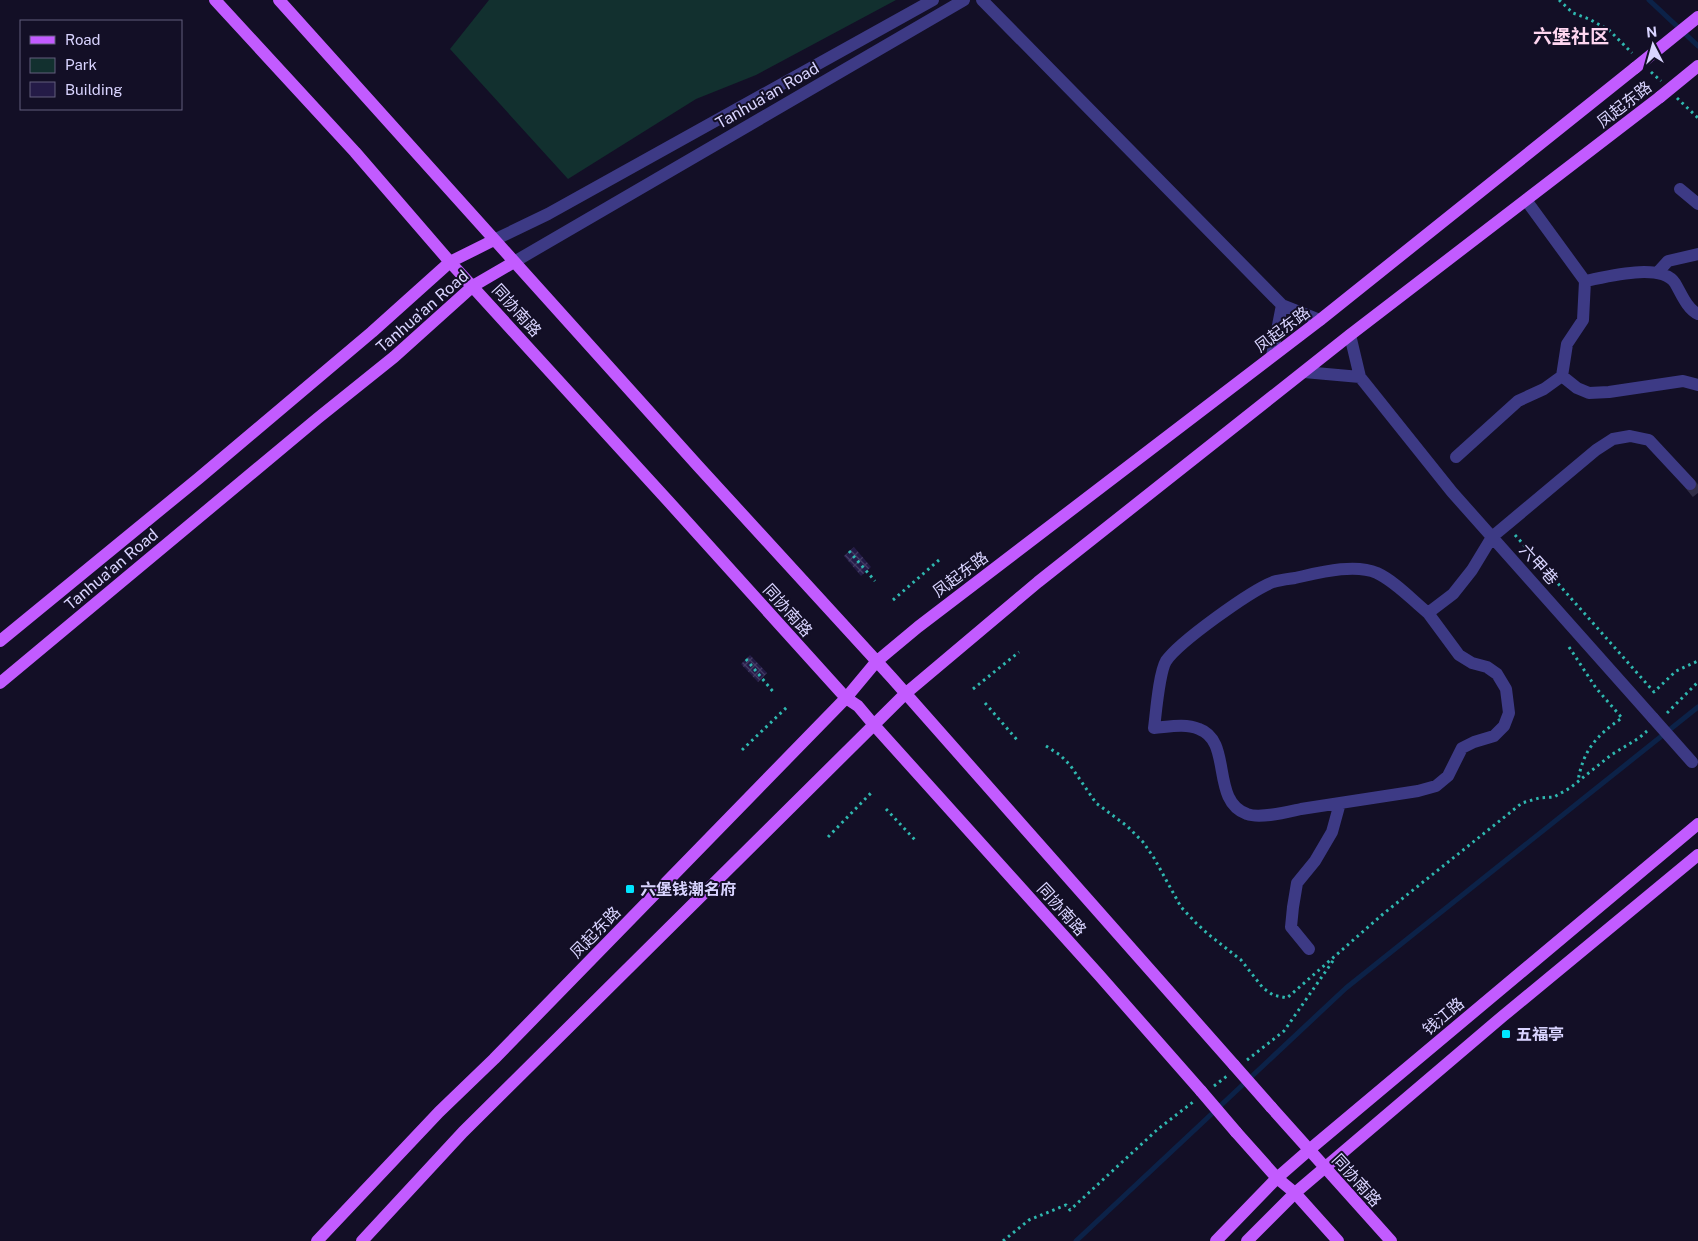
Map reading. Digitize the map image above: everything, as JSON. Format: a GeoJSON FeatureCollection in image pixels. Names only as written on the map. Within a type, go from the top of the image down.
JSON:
{"type":"FeatureCollection","features":[{"type":"Feature","properties":{"kind":"main road","name":"同协南路"},"geometry":{"type":"LineString","coordinates":[[215,0],[355,152],[450,262],[846,698],[858,706],[1099,975],[1277,1178],[1295,1193],[1338,1241]]}},
{"type":"Feature","properties":{"kind":"main road","name":"同协南路"},"geometry":{"type":"LineString","coordinates":[[279,0],[905,694],[1391,1241]]}},
{"type":"Feature","properties":{"kind":"main road","name":"凤起东路"},"geometry":{"type":"LineString","coordinates":[[317,1241],[439,1112],[494,1059],[846,698],[876,662],[918,627],[1320,320],[1698,17]]}},
{"type":"Feature","properties":{"kind":"main road","name":"凤起东路"},"geometry":{"type":"LineString","coordinates":[[362,1241],[463,1132],[905,694],[1038,582],[1350,336],[1698,66]]}},
{"type":"Feature","properties":{"kind":"main road","name":"Tanhua'an Road"},"geometry":{"type":"LineString","coordinates":[[0,642],[372,332],[450,262],[494,240]]}},
{"type":"Feature","properties":{"kind":"main road","name":"Tanhua'an Road"},"geometry":{"type":"LineString","coordinates":[[0,682],[394,357],[473,286],[514,262]]}},
{"type":"Feature","properties":{"kind":"main road","name":"钱江路"},"geometry":{"type":"LineString","coordinates":[[1216,1241],[1277,1178],[1309,1150],[1698,824]]}},
{"type":"Feature","properties":{"kind":"main road"},"geometry":{"type":"LineString","coordinates":[[1247,1241],[1295,1193],[1503,1016],[1698,855]]}},
{"type":"Feature","properties":{"kind":"street","name":"Tanhua'an Road"},"geometry":{"type":"LineString","coordinates":[[494,240],[548,214],[933,0]]}},
{"type":"Feature","properties":{"kind":"street","name":"Tanhua'an Road"},"geometry":{"type":"LineString","coordinates":[[514,262],[964,0]]}},
{"type":"Feature","properties":{"kind":"street"},"geometry":{"type":"LineString","coordinates":[[982,0],[1282,305],[1320,320]]}},
{"type":"Feature","properties":{"kind":"street"},"geometry":{"type":"LineString","coordinates":[[1680,189],[1698,204]]}},
{"type":"Feature","properties":{"kind":"street"},"geometry":{"type":"LineString","coordinates":[[1456,457],[1518,401],[1544,389],[1562,376],[1567,344],[1582,320],[1585,281],[1526,200]]}},
{"type":"Feature","properties":{"kind":"street"},"geometry":{"type":"LineString","coordinates":[[1658,272],[1668,261],[1698,254]]}},
{"type":"Feature","properties":{"kind":"street"},"geometry":{"type":"LineString","coordinates":[[1585,281],[1625,274],[1658,272],[1673,281],[1683,298],[1694,312],[1698,314]]}},
{"type":"Feature","properties":{"kind":"street"},"geometry":{"type":"LineString","coordinates":[[1272,356],[1282,305]]}},
{"type":"Feature","properties":{"kind":"street","name":"六甲巷"},"geometry":{"type":"LineString","coordinates":[[1350,336],[1360,377],[1452,492],[1695,766]]}},
{"type":"Feature","properties":{"kind":"street"},"geometry":{"type":"LineString","coordinates":[[1304,372],[1360,377]]}},
{"type":"Feature","properties":{"kind":"street"},"geometry":{"type":"LineString","coordinates":[[1562,376],[1577,388],[1589,393],[1609,392],[1683,381],[1698,385]]}},
{"type":"Feature","properties":{"kind":"street"},"geometry":{"type":"LineString","coordinates":[[1428,613],[1453,594],[1472,570],[1492,537],[1596,450],[1613,440],[1630,436],[1649,440],[1690,484]]}},
{"type":"Feature","properties":{"kind":"street"},"geometry":{"type":"LineString","coordinates":[[1352,568],[1376,573],[1391,582],[1428,613],[1459,655],[1472,663],[1487,667],[1497,674],[1506,689],[1509,713],[1504,726],[1494,736],[1462,748],[1448,776],[1436,786],[1418,792],[1340,804],[1261,815],[1247,814],[1232,803],[1226,790],[1218,751],[1211,736],[1200,729],[1183,725],[1154,728],[1159,689],[1166,662],[1185,642],[1237,603],[1273,582],[1352,568]]}},
{"type":"Feature","properties":{"kind":"street"},"geometry":{"type":"LineString","coordinates":[[1309,949],[1291,928],[1292,907],[1297,883],[1315,860],[1332,832],[1340,804]]}},
{"type":"Feature","properties":{"kind":"path"},"geometry":{"type":"LineString","coordinates":[[1506,526],[1654,692],[1676,671],[1698,660]]}},
{"type":"Feature","properties":{"kind":"path"},"geometry":{"type":"LineString","coordinates":[[849,551],[875,581]]}},
{"type":"Feature","properties":{"kind":"path"},"geometry":{"type":"LineString","coordinates":[[893,600],[939,560]]}},
{"type":"Feature","properties":{"kind":"path"},"geometry":{"type":"LineString","coordinates":[[1565,640],[1596,688],[1622,718],[1594,741],[1580,768],[1578,781]]}},
{"type":"Feature","properties":{"kind":"path"},"geometry":{"type":"LineString","coordinates":[[973,690],[1019,652]]}},
{"type":"Feature","properties":{"kind":"path"},"geometry":{"type":"LineString","coordinates":[[746,659],[775,694]]}},
{"type":"Feature","properties":{"kind":"path"},"geometry":{"type":"LineString","coordinates":[[1046,746],[1060,755],[1070,765],[1096,803],[1127,826],[1143,842],[1181,907],[1208,934],[1241,960],[1263,988],[1273,995],[1287,998],[1340,951],[1522,803],[1539,798],[1554,797],[1578,781],[1611,755],[1639,738],[1698,682]]}},
{"type":"Feature","properties":{"kind":"path"},"geometry":{"type":"LineString","coordinates":[[985,703],[1018,741]]}},
{"type":"Feature","properties":{"kind":"path"},"geometry":{"type":"LineString","coordinates":[[742,750],[787,707]]}},
{"type":"Feature","properties":{"kind":"path"},"geometry":{"type":"LineString","coordinates":[[828,837],[871,793]]}},
{"type":"Feature","properties":{"kind":"path"},"geometry":{"type":"LineString","coordinates":[[886,809],[917,842]]}},
{"type":"Feature","properties":{"kind":"path"},"geometry":{"type":"LineString","coordinates":[[1003,1241],[1029,1220],[1066,1205],[1070,1210],[1158,1129],[1235,1067],[1284,1031],[1340,951]]}},
{"type":"Feature","properties":{"kind":"green space"},"geometry":{"type":"Polygon","coordinates":[[[489,0],[896,0],[756,75],[696,99],[568,179],[450,49],[489,0]]]}},
{"type":"Feature","properties":{"kind":"building"},"geometry":{"type":"Polygon","coordinates":[[[854,547],[871,567],[861,576],[844,556],[854,547]]]}},
{"type":"Feature","properties":{"kind":"building"},"geometry":{"type":"Polygon","coordinates":[[[750,655],[767,673],[758,682],[741,664],[750,655]]]}},
{"type":"Feature","properties":{"kind":"waterway"},"geometry":{"type":"LineString","coordinates":[[1649,0],[1698,46]]}},
{"type":"Feature","properties":{"kind":"waterway"},"geometry":{"type":"LineString","coordinates":[[1076,1241],[1346,988],[1698,707]]}},
{"type":"Feature","properties":{"kind":"tunnel"},"geometry":{"type":"LineString","coordinates":[[1690,484],[1698,494]]}},
{"type":"Feature","properties":{"kind":"place","name":"六堡钱潮名府"},"geometry":{"type":"Point","coordinates":[630,889]}},
{"type":"Feature","properties":{"kind":"place","name":"五福亭"},"geometry":{"type":"Point","coordinates":[1506,1034]}},
{"type":"Feature","properties":{"kind":"district","name":"六堡社区"},"geometry":{"type":"Point","coordinates":[1571,36]}}]}
